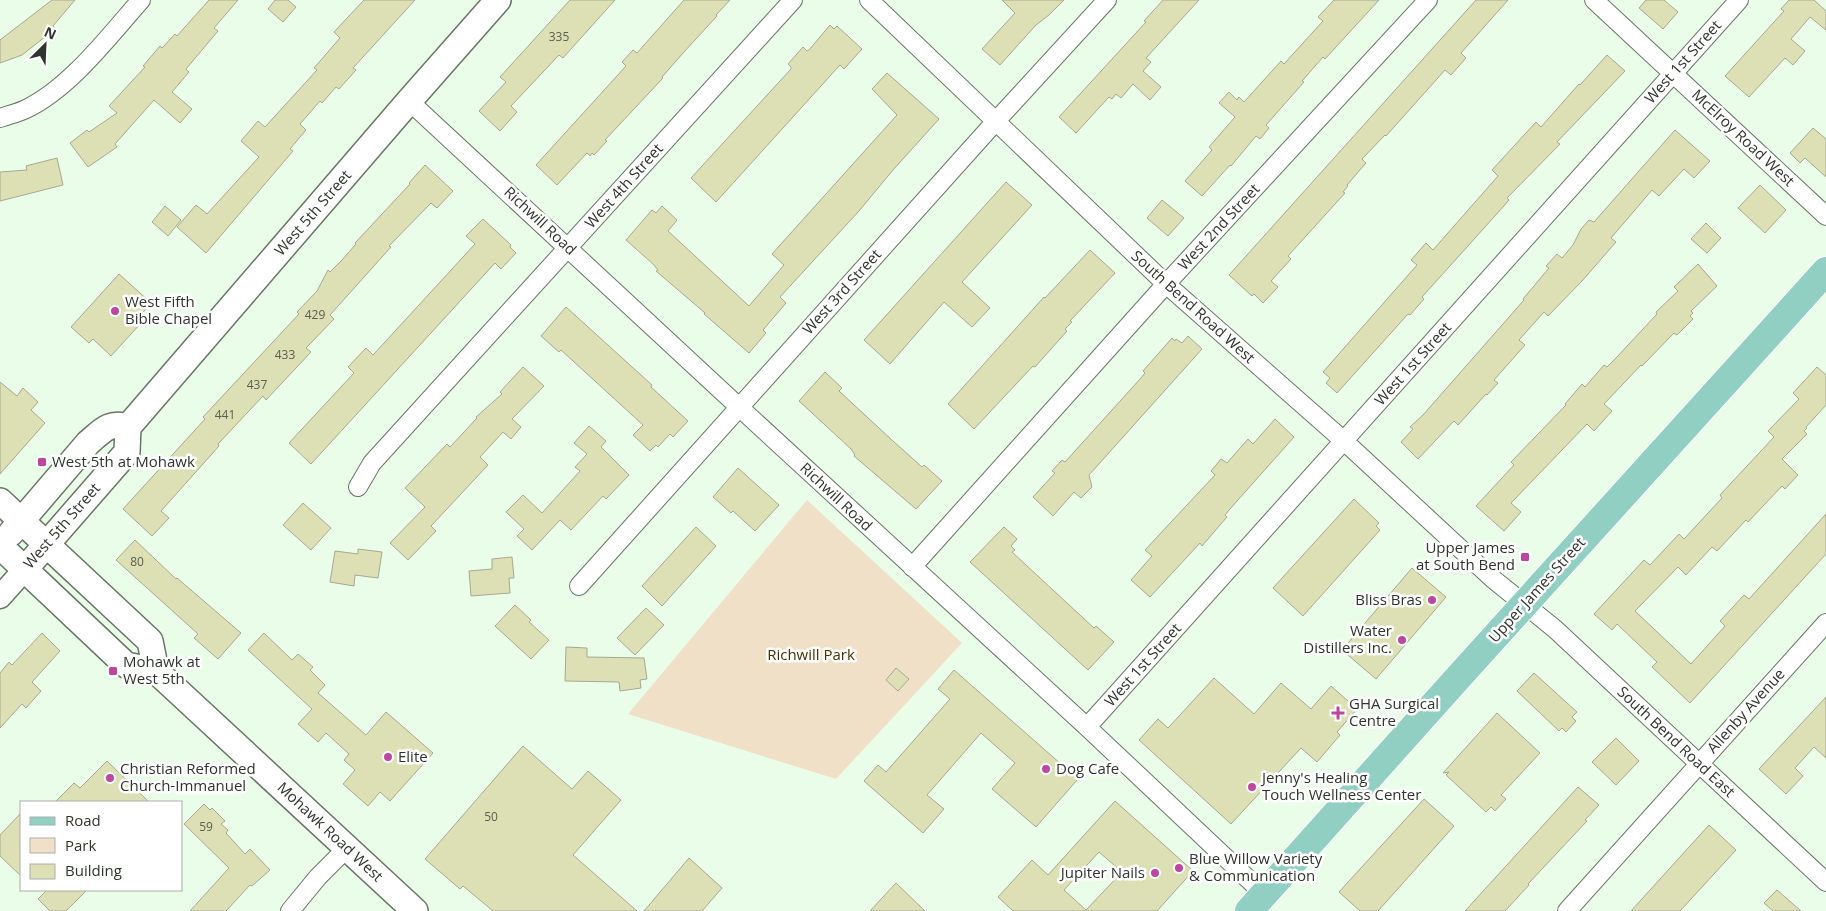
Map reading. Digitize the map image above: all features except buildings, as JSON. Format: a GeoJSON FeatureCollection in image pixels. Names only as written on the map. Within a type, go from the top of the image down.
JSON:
{"type":"FeatureCollection","features":[{"type":"Feature","properties":{"kind":"main road","name":"West 5th Street"},"geometry":{"type":"LineString","coordinates":[[24,569],[127,452],[128,427],[498,0]]}},
{"type":"Feature","properties":{"kind":"main road","name":"Upper James Street"},"geometry":{"type":"LineString","coordinates":[[1256,903],[1826,271]]}},
{"type":"Feature","properties":{"kind":"main road"},"geometry":{"type":"LineString","coordinates":[[0,501],[21,520],[47,544],[150,641],[156,671],[126,665],[0,545],[21,520],[88,442],[103,430],[117,424],[128,427]]}},
{"type":"Feature","properties":{"kind":"main road","name":"Mohawk Road West"},"geometry":{"type":"LineString","coordinates":[[156,671],[415,911]]}},
{"type":"Feature","properties":{"kind":"street"},"geometry":{"type":"LineString","coordinates":[[0,118],[25,110],[51,95],[94,53],[141,0]]}},
{"type":"Feature","properties":{"kind":"street","name":"West 4th Street"},"geometry":{"type":"LineString","coordinates":[[358,487],[372,463],[792,0]]}},
{"type":"Feature","properties":{"kind":"street","name":"South Bend Road West"},"geometry":{"type":"LineString","coordinates":[[869,0],[1166,284],[1344,442],[1493,579],[1525,604]]}},
{"type":"Feature","properties":{"kind":"street","name":"West 3rd Street"},"geometry":{"type":"LineString","coordinates":[[579,586],[1107,0]]}},
{"type":"Feature","properties":{"kind":"street","name":"West 2nd Street"},"geometry":{"type":"LineString","coordinates":[[912,567],[1166,284],[1428,0]]}},
{"type":"Feature","properties":{"kind":"street","name":"McElroy Road West"},"geometry":{"type":"LineString","coordinates":[[1594,0],[1826,216]]}},
{"type":"Feature","properties":{"kind":"street","name":"West 1st Street"},"geometry":{"type":"LineString","coordinates":[[1087,727],[1739,0]]}},
{"type":"Feature","properties":{"kind":"street","name":"Richwill Road"},"geometry":{"type":"LineString","coordinates":[[409,101],[739,408],[1087,727],[1256,903]]}},
{"type":"Feature","properties":{"kind":"street","name":"West 5th Street"},"geometry":{"type":"LineString","coordinates":[[0,597],[24,569]]}},
{"type":"Feature","properties":{"kind":"street","name":"South Bend Road East"},"geometry":{"type":"LineString","coordinates":[[1525,604],[1555,629],[1826,882]]}},
{"type":"Feature","properties":{"kind":"street","name":"Allenby Avenue"},"geometry":{"type":"LineString","coordinates":[[1566,911],[1826,623]]}},
{"type":"Feature","properties":{"kind":"street"},"geometry":{"type":"LineString","coordinates":[[290,911],[318,877],[347,848]]}},
{"type":"Feature","properties":{"kind":"green space","name":"Richwill Park"},"geometry":{"type":"Polygon","coordinates":[[[807,500],[962,643],[836,779],[628,714],[807,500]]]}},
{"type":"Feature","properties":{"kind":"place","name":"West Fifth Bible Chapel"},"geometry":{"type":"Point","coordinates":[115,311]}},
{"type":"Feature","properties":{"kind":"place","name":"West 5th at Mohawk"},"geometry":{"type":"Point","coordinates":[42,462]}},
{"type":"Feature","properties":{"kind":"place","name":"Upper James at South Bend"},"geometry":{"type":"Point","coordinates":[1525,557]}},
{"type":"Feature","properties":{"kind":"place","name":"Bliss Bras"},"geometry":{"type":"Point","coordinates":[1432,600]}},
{"type":"Feature","properties":{"kind":"place","name":"Water Distillers Inc."},"geometry":{"type":"Point","coordinates":[1402,640]}},
{"type":"Feature","properties":{"kind":"place","name":"Mohawk at West 5th"},"geometry":{"type":"Point","coordinates":[113,671]}},
{"type":"Feature","properties":{"kind":"place","name":"GHA Surgical Centre"},"geometry":{"type":"Point","coordinates":[1338,713]}},
{"type":"Feature","properties":{"kind":"place","name":"Elite"},"geometry":{"type":"Point","coordinates":[388,757]}},
{"type":"Feature","properties":{"kind":"place","name":"Dog Cafe"},"geometry":{"type":"Point","coordinates":[1046,769]}},
{"type":"Feature","properties":{"kind":"place","name":"Christian Reformed Church-Immanuel"},"geometry":{"type":"Point","coordinates":[110,778]}},
{"type":"Feature","properties":{"kind":"place","name":"Jenny's Healing Touch Wellness Center"},"geometry":{"type":"Point","coordinates":[1252,787]}},
{"type":"Feature","properties":{"kind":"place","name":"Blue Willow Variety & Communication"},"geometry":{"type":"Point","coordinates":[1179,868]}},
{"type":"Feature","properties":{"kind":"place","name":"Jupiter Nails"},"geometry":{"type":"Point","coordinates":[1155,873]}}]}
